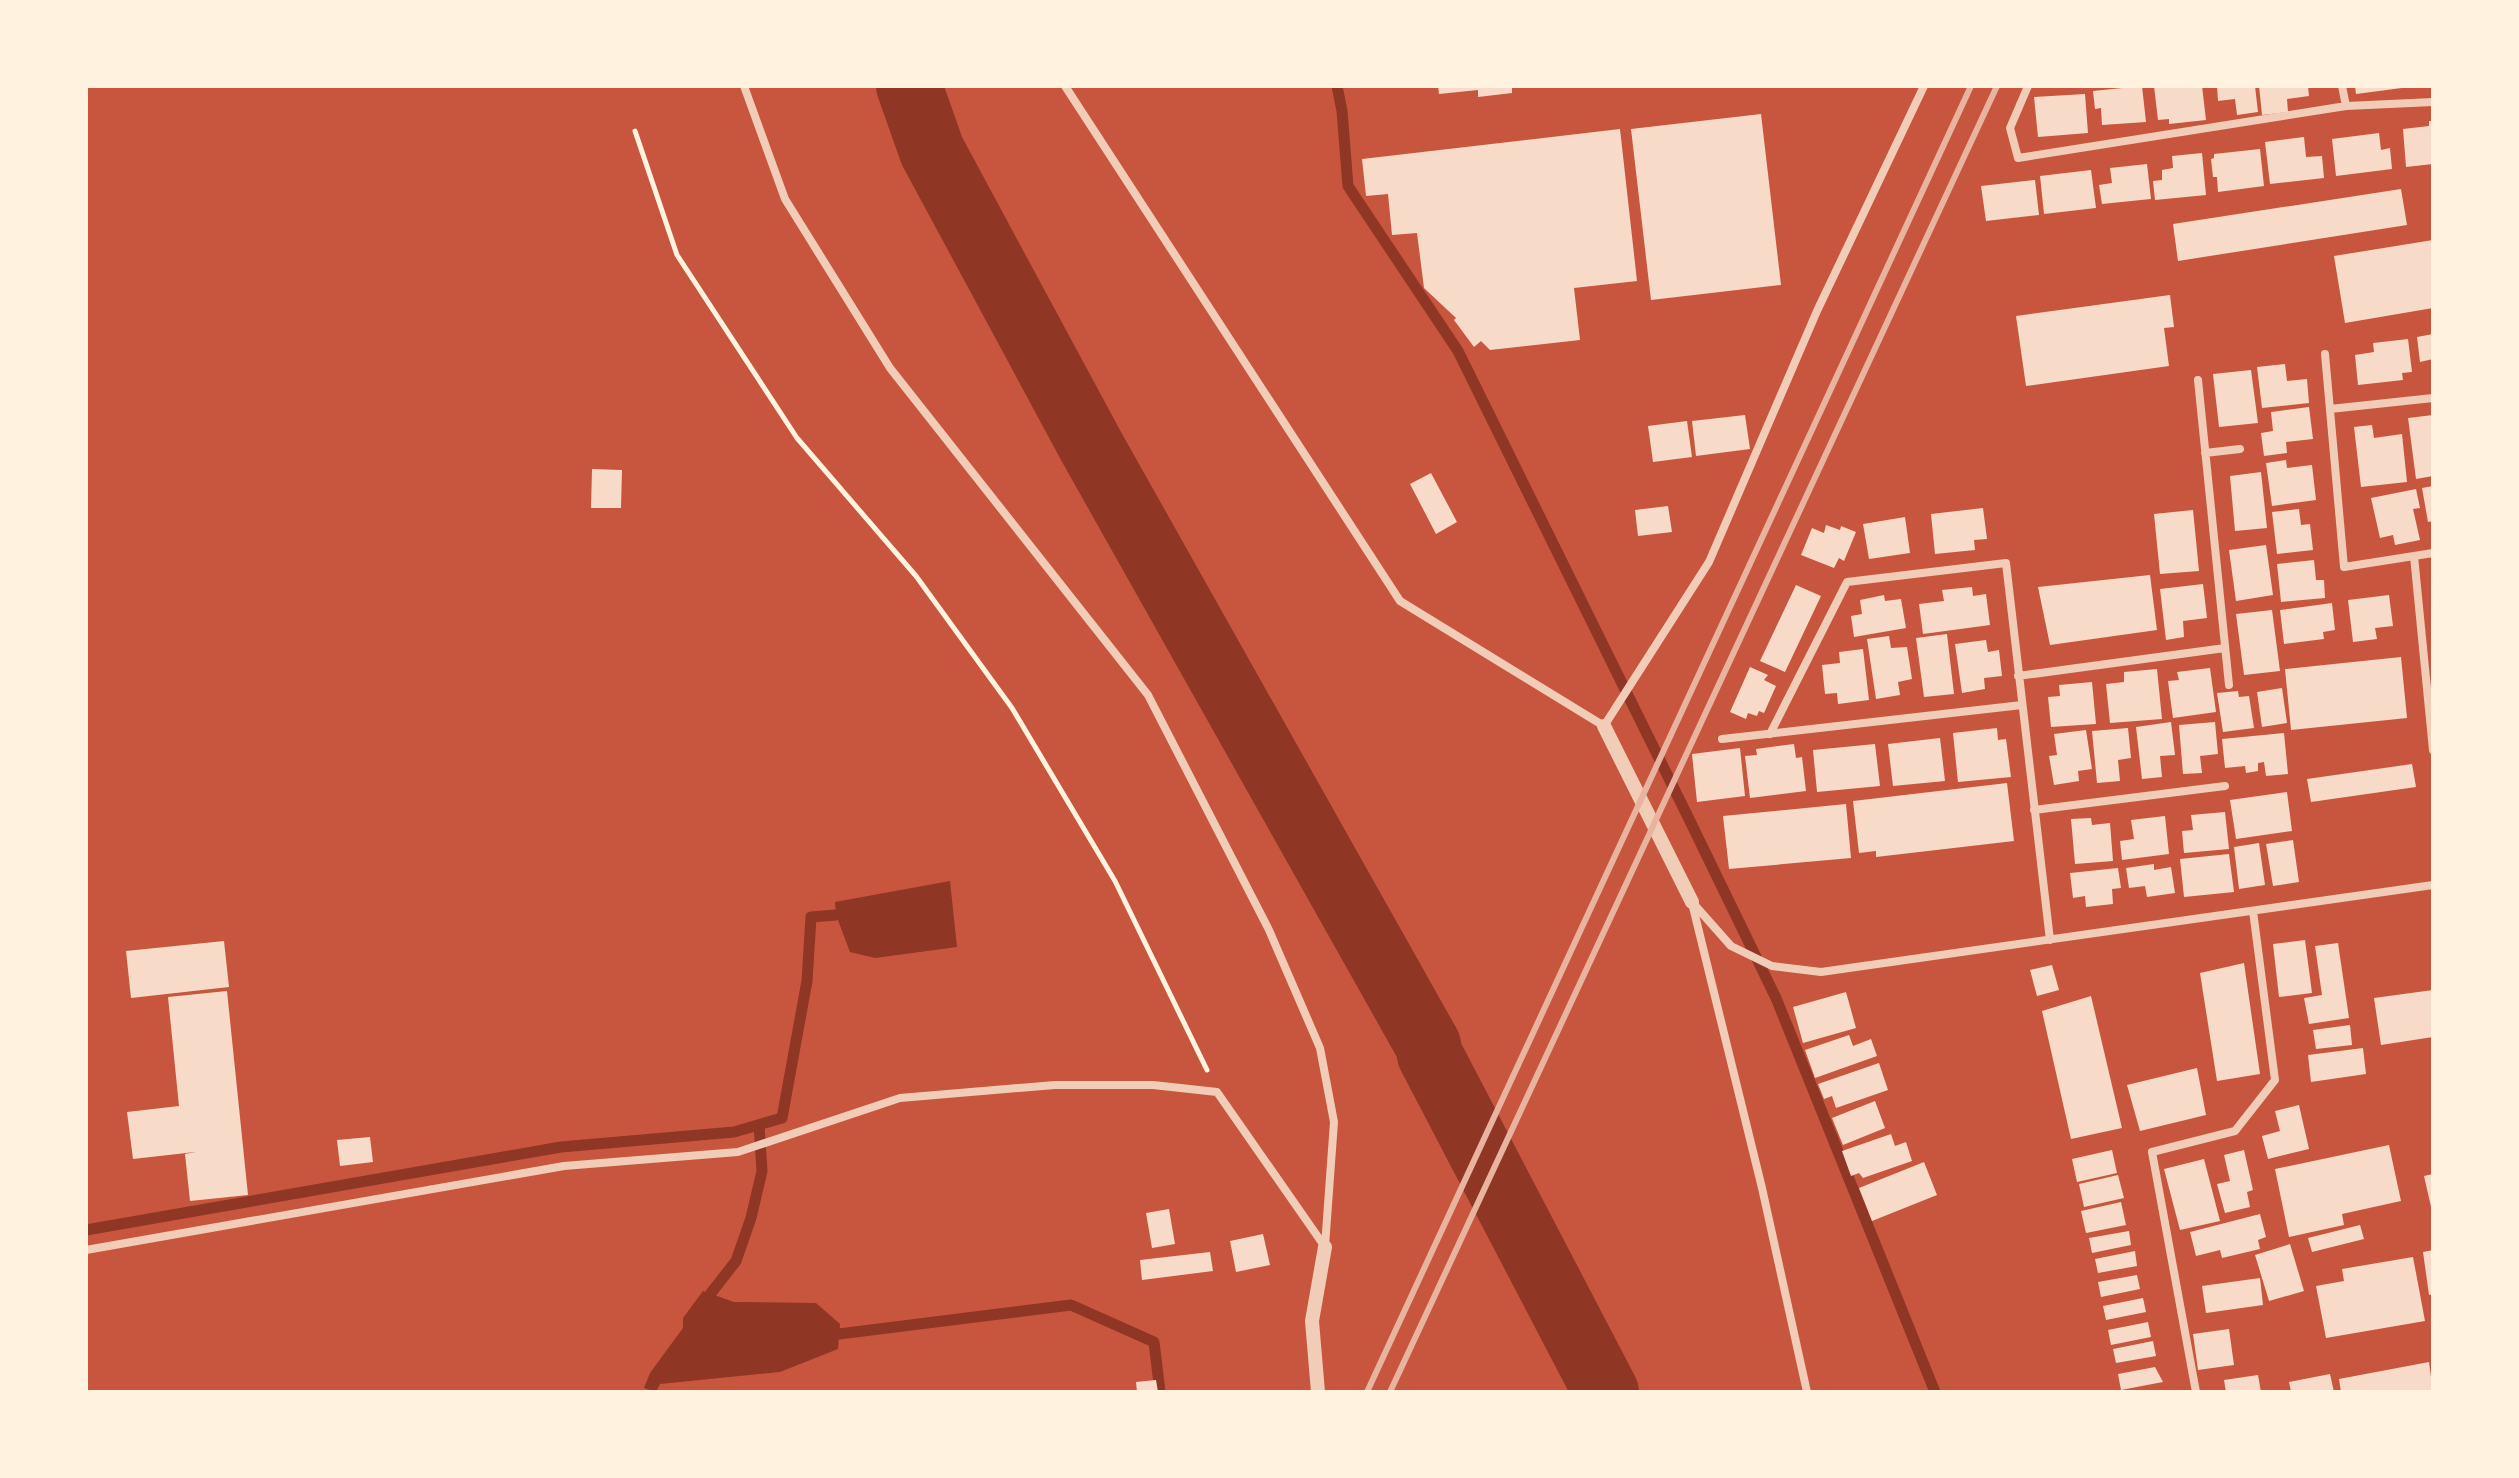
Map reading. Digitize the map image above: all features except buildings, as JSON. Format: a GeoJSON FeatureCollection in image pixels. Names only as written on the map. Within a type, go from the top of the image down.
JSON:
{"type":"FeatureCollection","features":[{"type":"Feature","properties":{"kind":"street"},"geometry":{"type":"LineString","coordinates":[[744,86],[785,199],[890,368],[1148,695],[1269,930],[1320,1048],[1334,1122],[1325,1247],[1312,1321],[1318,1392]]}},
{"type":"Feature","properties":{"kind":"street"},"geometry":{"type":"LineString","coordinates":[[1065,86],[1400,601],[1604,726],[1692,902],[1762,1188],[1807,1392]]}},
{"type":"Feature","properties":{"kind":"street"},"geometry":{"type":"LineString","coordinates":[[1604,726],[1709,562],[1817,311],[1924,86]]}},
{"type":"Feature","properties":{"kind":"street"},"geometry":{"type":"LineString","coordinates":[[2028,86],[2010,128],[2018,158],[2346,106],[2433,102]]}},
{"type":"Feature","properties":{"kind":"street"},"geometry":{"type":"LineString","coordinates":[[2342,86],[2346,106]]}},
{"type":"Feature","properties":{"kind":"street"},"geometry":{"type":"LineString","coordinates":[[2325,354],[2344,567],[2433,553]]}},
{"type":"Feature","properties":{"kind":"street"},"geometry":{"type":"LineString","coordinates":[[2198,380],[2229,685]]}},
{"type":"Feature","properties":{"kind":"street"},"geometry":{"type":"LineString","coordinates":[[2330,409],[2433,398]]}},
{"type":"Feature","properties":{"kind":"street"},"geometry":{"type":"LineString","coordinates":[[2205,453],[2240,449]]}},
{"type":"Feature","properties":{"kind":"street"},"geometry":{"type":"LineString","coordinates":[[2414,556],[2433,750]]}},
{"type":"Feature","properties":{"kind":"street"},"geometry":{"type":"LineString","coordinates":[[1770,734],[1847,582],[2006,563],[2050,940]]}},
{"type":"Feature","properties":{"kind":"street"},"geometry":{"type":"LineString","coordinates":[[2018,676],[2225,648]]}},
{"type":"Feature","properties":{"kind":"street"},"geometry":{"type":"LineString","coordinates":[[1722,739],[2022,705]]}},
{"type":"Feature","properties":{"kind":"street"},"geometry":{"type":"LineString","coordinates":[[2034,810],[2225,786]]}},
{"type":"Feature","properties":{"kind":"street"},"geometry":{"type":"LineString","coordinates":[[1692,902],[1731,946],[1772,966],[1821,972],[2433,885]]}},
{"type":"Feature","properties":{"kind":"street"},"geometry":{"type":"LineString","coordinates":[[2196,1392],[2152,1152],[2235,1131],[2275,1080],[2253,911]]}},
{"type":"Feature","properties":{"kind":"street"},"geometry":{"type":"LineString","coordinates":[[86,1250],[564,1166],[738,1152],[900,1098],[1055,1085],[1153,1085],[1217,1092],[1325,1247]]}},
{"type":"Feature","properties":{"kind":"path"},"geometry":{"type":"LineString","coordinates":[[635,131],[677,255],[797,438],[916,576],[1012,708],[1115,881],[1217,1092]]}},
{"type":"Feature","properties":{"kind":"shaded area"},"geometry":{"type":"Polygon","coordinates":[[[950,881],[957,947],[875,958],[850,952],[836,915],[835,902],[950,881]]]}},
{"type":"Feature","properties":{"kind":"shaded area"},"geometry":{"type":"Polygon","coordinates":[[[703,1291],[734,1302],[816,1303],[840,1324],[838,1349],[780,1372],[660,1384],[656,1392],[644,1388],[650,1373],[683,1328],[683,1318],[703,1291]]]}},
{"type":"Feature","properties":{"kind":"waterway"},"geometry":{"type":"LineString","coordinates":[[909,86],[932,151],[1091,446],[1428,1045],[1430,1055],[1606,1392]]}},
{"type":"Feature","properties":{"kind":"waterway"},"geometry":{"type":"LineString","coordinates":[[1337,86],[1348,186],[1458,351],[1688,817],[1776,998],[1935,1392]]}},
{"type":"Feature","properties":{"kind":"waterway"},"geometry":{"type":"LineString","coordinates":[[86,1230],[561,1147],[734,1132],[782,1118],[807,981],[811,917],[836,915]]}},
{"type":"Feature","properties":{"kind":"waterway"},"geometry":{"type":"LineString","coordinates":[[711,1293],[736,1261],[751,1218],[762,1171],[759,1125]]}},
{"type":"Feature","properties":{"kind":"waterway"},"geometry":{"type":"LineString","coordinates":[[839,1334],[1071,1305],[1154,1342],[1160,1392]]}},
{"type":"Feature","properties":{"kind":"railway"},"geometry":{"type":"LineString","coordinates":[[1367,1392],[1971,86]]}},
{"type":"Feature","properties":{"kind":"railway"},"geometry":{"type":"LineString","coordinates":[[1390,1392],[1997,86]]}}]}
